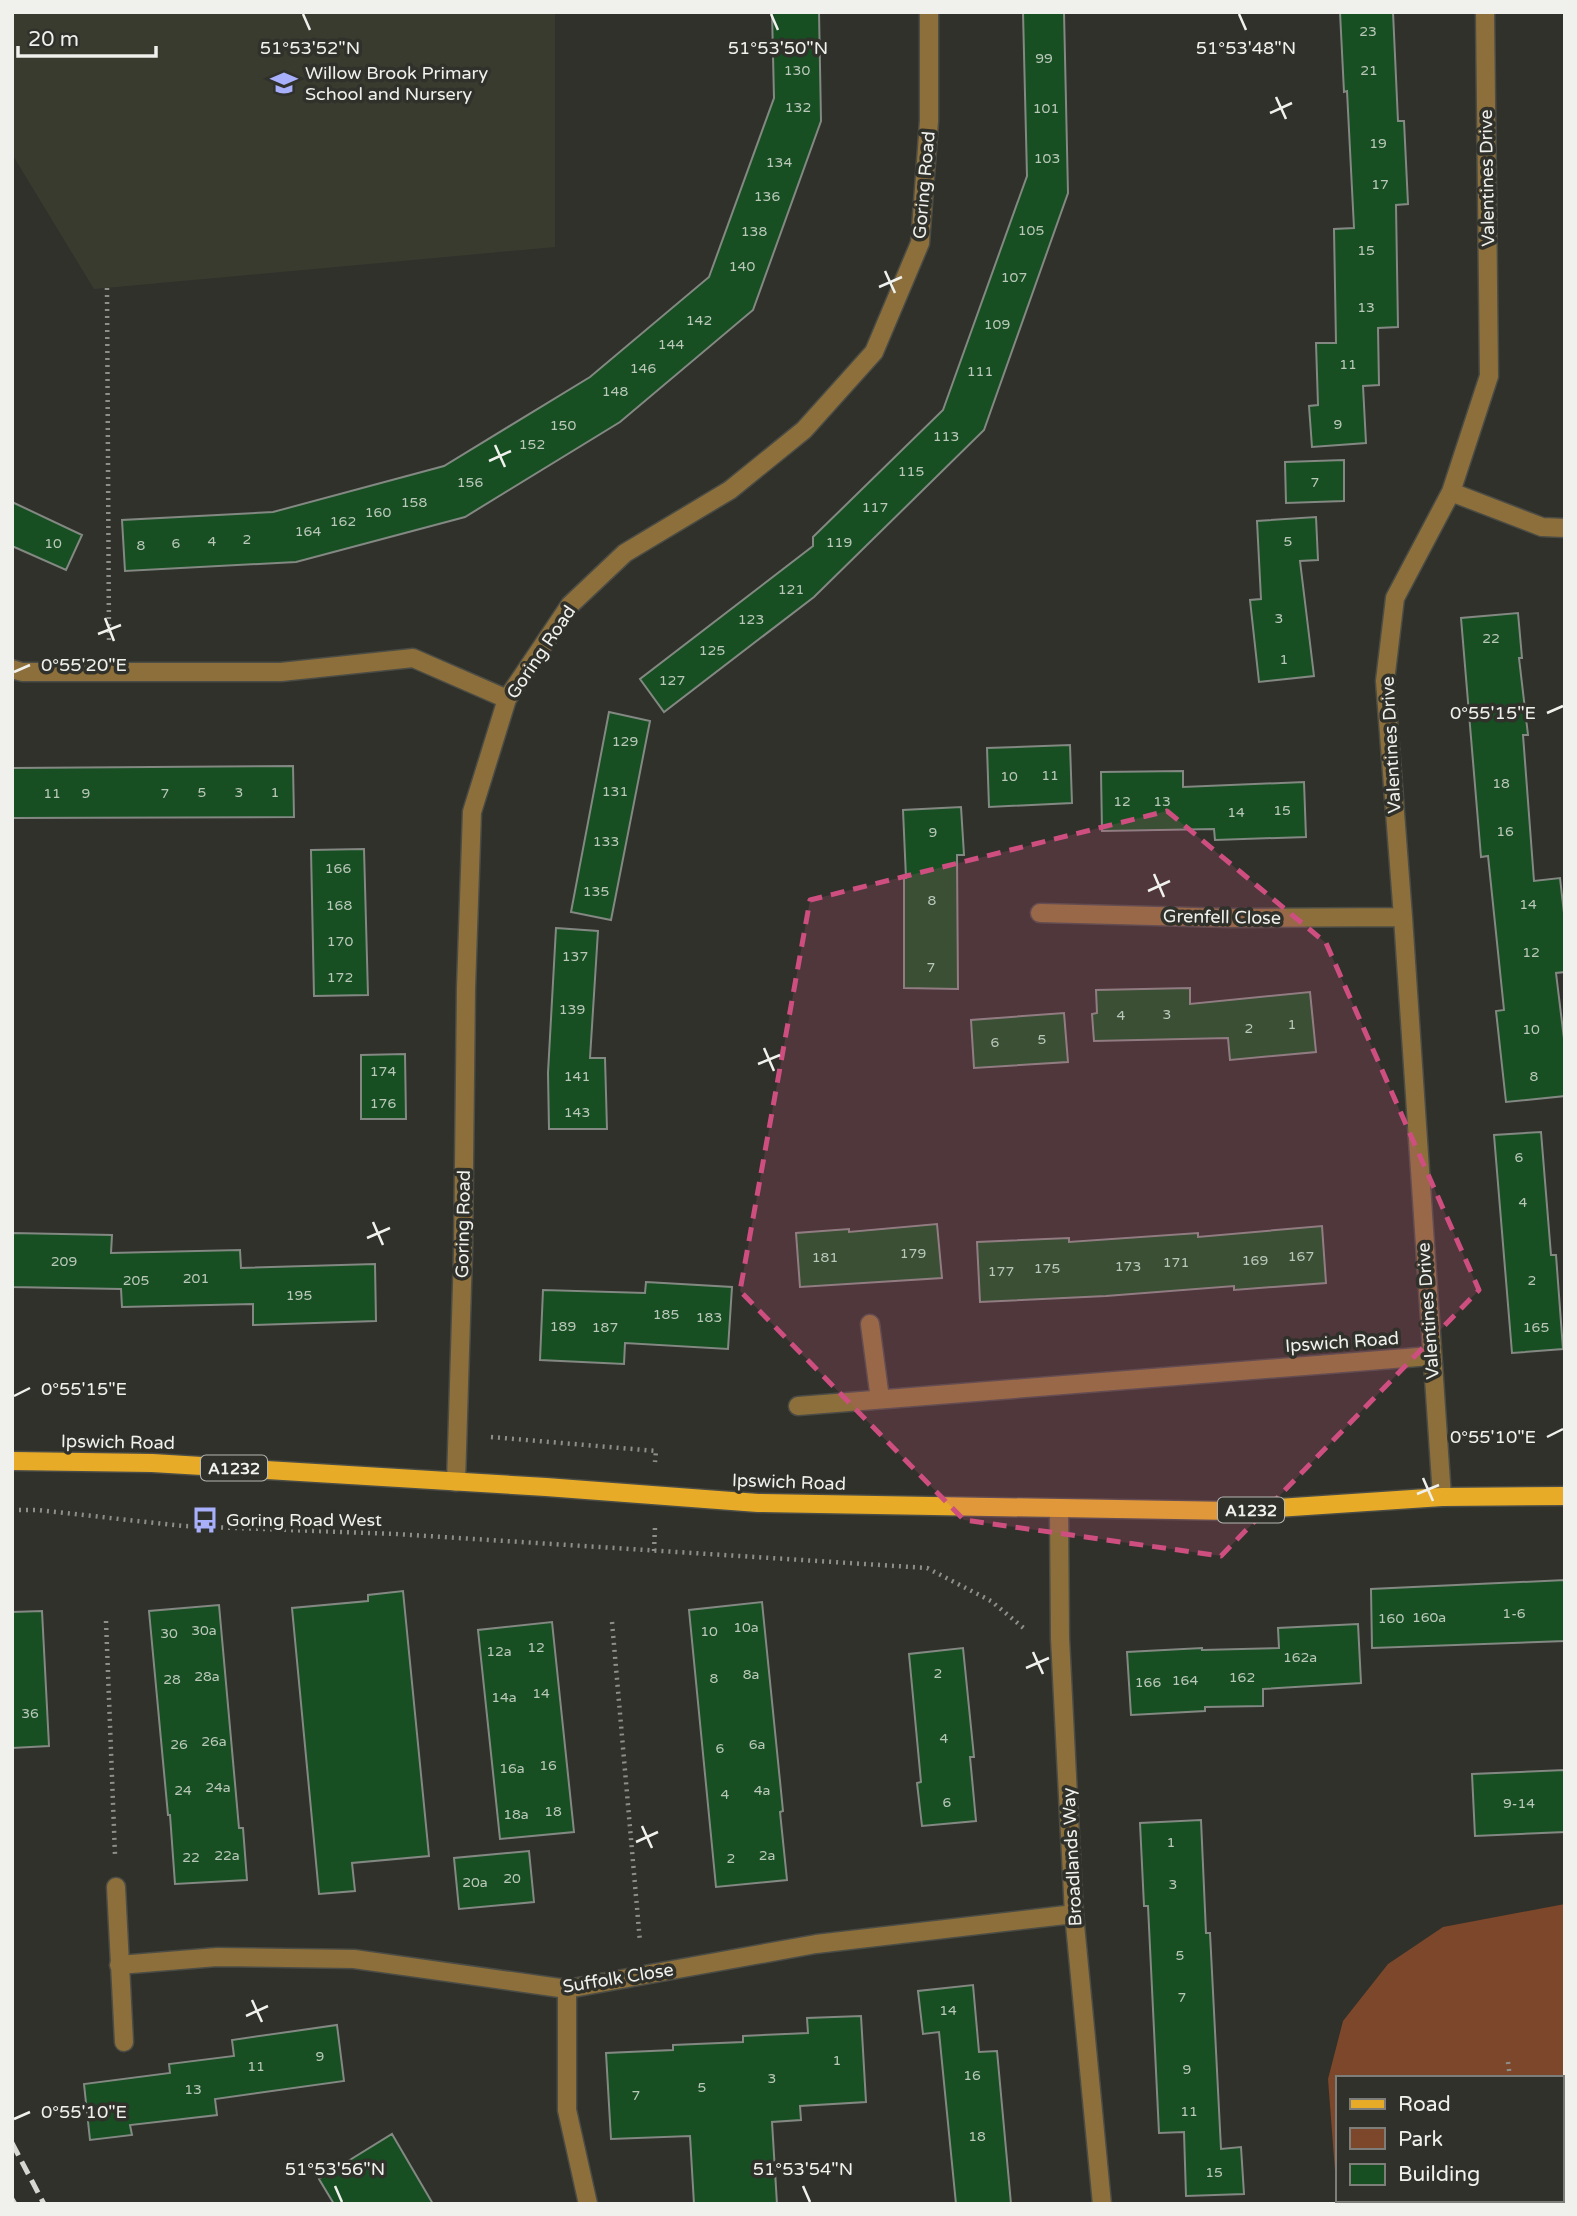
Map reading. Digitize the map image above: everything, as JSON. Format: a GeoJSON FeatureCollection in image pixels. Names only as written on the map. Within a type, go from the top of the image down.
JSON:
{"type":"FeatureCollection","features":[{"type":"Feature","properties":{"kind":"main road","name":"Ipswich Road"},"geometry":{"type":"LineString","coordinates":[[12,1461],[152,1463],[758,1503],[1059,1510],[1233,1511],[1441,1497],[1565,1496]]}},
{"type":"Feature","properties":{"kind":"street","name":"Goring Road"},"geometry":{"type":"LineString","coordinates":[[456,1482],[472,812],[507,699],[570,605],[616,561],[730,489],[804,430],[874,352],[920,243],[929,121],[929,12]]}},
{"type":"Feature","properties":{"kind":"street","name":"Valentines Drive"},"geometry":{"type":"LineString","coordinates":[[1441,1497],[1385,681],[1395,598],[1451,492],[1489,376],[1485,12]]}},
{"type":"Feature","properties":{"kind":"street"},"geometry":{"type":"LineString","coordinates":[[1451,492],[1542,527],[1565,528]]}},
{"type":"Feature","properties":{"kind":"street"},"geometry":{"type":"LineString","coordinates":[[12,669],[109,673],[281,672],[413,659],[507,699]]}},
{"type":"Feature","properties":{"kind":"street","name":"Grenfell Close"},"geometry":{"type":"LineString","coordinates":[[1040,913],[1230,918],[1403,917]]}},
{"type":"Feature","properties":{"kind":"street"},"geometry":{"type":"LineString","coordinates":[[870,1324],[880,1399]]}},
{"type":"Feature","properties":{"kind":"street","name":"Ipswich Road"},"geometry":{"type":"LineString","coordinates":[[798,1406],[1431,1356]]}},
{"type":"Feature","properties":{"kind":"street","name":"Broadlands Way"},"geometry":{"type":"LineString","coordinates":[[1059,1510],[1060,1638],[1074,1914],[1102,2204]]}},
{"type":"Feature","properties":{"kind":"street"},"geometry":{"type":"LineString","coordinates":[[116,1887],[124,2042]]}},
{"type":"Feature","properties":{"kind":"street","name":"Suffolk Close"},"geometry":{"type":"LineString","coordinates":[[119,1965],[217,1957],[354,1959],[567,1989],[816,1944],[1074,1914]]}},
{"type":"Feature","properties":{"kind":"street"},"geometry":{"type":"LineString","coordinates":[[567,1989],[567,2110],[588,2204]]}},
{"type":"Feature","properties":{"kind":"path"},"geometry":{"type":"LineString","coordinates":[[107,288],[109,673]]}},
{"type":"Feature","properties":{"kind":"path"},"geometry":{"type":"LineString","coordinates":[[12,1510],[38,1510],[183,1526],[396,1534],[927,1568],[991,1601],[1043,1644],[1060,1638]]}},
{"type":"Feature","properties":{"kind":"path"},"geometry":{"type":"LineString","coordinates":[[106,1622],[116,1887]]}},
{"type":"Feature","properties":{"kind":"path"},"geometry":{"type":"LineString","coordinates":[[612,1622],[643,1975]]}},
{"type":"Feature","properties":{"kind":"path"},"geometry":{"type":"LineString","coordinates":[[1508,2063],[1510,2076]]}},
{"type":"Feature","properties":{"kind":"highlighted area"},"geometry":{"type":"Polygon","coordinates":[[[1167,811],[1326,943],[1479,1290],[1221,1556],[964,1520],[740,1291],[810,900],[1167,811]]]}},
{"type":"Feature","properties":{"kind":"shaded area","name":"Willow Brook Primary School and Nursery"},"geometry":{"type":"Polygon","coordinates":[[[12,12],[555,12],[555,247],[94,289],[12,154],[12,12]]]}},
{"type":"Feature","properties":{"kind":"green space"},"geometry":{"type":"Polygon","coordinates":[[[1565,1904],[1565,2105],[1563,2076],[1336,2076],[1336,2184],[1328,2079],[1343,2021],[1388,1964],[1443,1927],[1565,1904]]]}},
{"type":"Feature","properties":{"kind":"building"},"geometry":{"type":"Polygon","coordinates":[[[772,12],[819,12],[821,121],[753,310],[620,422],[465,517],[296,562],[125,571],[122,520],[273,512],[444,466],[590,377],[709,277],[774,98],[772,12]]]}},
{"type":"Feature","properties":{"kind":"building"},"geometry":{"type":"Polygon","coordinates":[[[1023,12],[1064,12],[1068,193],[984,430],[814,597],[664,712],[640,679],[813,546],[813,537],[943,410],[1027,176],[1023,12]]]}},
{"type":"Feature","properties":{"kind":"building"},"geometry":{"type":"Polygon","coordinates":[[[1340,12],[1393,12],[1398,121],[1404,121],[1408,204],[1396,205],[1398,327],[1378,328],[1379,385],[1363,386],[1366,443],[1312,447],[1309,406],[1318,405],[1316,343],[1336,343],[1334,229],[1354,228],[1340,12]]]}},
{"type":"Feature","properties":{"kind":"building"},"geometry":{"type":"Polygon","coordinates":[[[1344,460],[1344,501],[1286,503],[1285,462],[1344,460]]]}},
{"type":"Feature","properties":{"kind":"building"},"geometry":{"type":"Polygon","coordinates":[[[12,502],[82,535],[66,570],[12,546],[12,502]]]}},
{"type":"Feature","properties":{"kind":"building"},"geometry":{"type":"Polygon","coordinates":[[[1316,517],[1318,560],[1300,561],[1314,676],[1259,682],[1250,600],[1261,599],[1257,521],[1316,517]]]}},
{"type":"Feature","properties":{"kind":"building"},"geometry":{"type":"Polygon","coordinates":[[[1518,613],[1522,658],[1519,658],[1528,735],[1523,735],[1534,881],[1560,878],[1565,922],[1565,972],[1556,973],[1565,1047],[1565,1096],[1506,1102],[1496,1011],[1504,1010],[1488,856],[1481,857],[1461,618],[1518,613]]]}},
{"type":"Feature","properties":{"kind":"building"},"geometry":{"type":"Polygon","coordinates":[[[609,712],[650,721],[611,920],[571,912],[609,712]]]}},
{"type":"Feature","properties":{"kind":"building"},"geometry":{"type":"Polygon","coordinates":[[[1070,745],[1072,803],[989,807],[987,748],[1070,745]]]}},
{"type":"Feature","properties":{"kind":"building"},"geometry":{"type":"Polygon","coordinates":[[[293,766],[294,817],[12,818],[12,768],[293,766]]]}},
{"type":"Feature","properties":{"kind":"building"},"geometry":{"type":"Polygon","coordinates":[[[1183,771],[1183,787],[1304,782],[1306,837],[1215,840],[1214,829],[1102,831],[1101,772],[1183,771]]]}},
{"type":"Feature","properties":{"kind":"building"},"geometry":{"type":"Polygon","coordinates":[[[961,807],[964,855],[957,855],[958,989],[904,988],[906,878],[903,810],[961,807]]]}},
{"type":"Feature","properties":{"kind":"building"},"geometry":{"type":"Polygon","coordinates":[[[364,849],[368,995],[314,996],[311,850],[364,849]]]}},
{"type":"Feature","properties":{"kind":"building"},"geometry":{"type":"Polygon","coordinates":[[[556,928],[598,931],[590,1058],[605,1058],[607,1129],[549,1129],[548,1073],[556,928]]]}},
{"type":"Feature","properties":{"kind":"building"},"geometry":{"type":"Polygon","coordinates":[[[1190,988],[1190,1004],[1310,992],[1316,1052],[1230,1060],[1228,1038],[1094,1041],[1092,1014],[1097,1013],[1096,990],[1190,988]]]}},
{"type":"Feature","properties":{"kind":"building"},"geometry":{"type":"Polygon","coordinates":[[[1064,1013],[1068,1062],[974,1068],[971,1020],[1064,1013]]]}},
{"type":"Feature","properties":{"kind":"building"},"geometry":{"type":"Polygon","coordinates":[[[405,1054],[406,1119],[361,1119],[361,1055],[405,1054]]]}},
{"type":"Feature","properties":{"kind":"building"},"geometry":{"type":"Polygon","coordinates":[[[1541,1132],[1551,1255],[1556,1255],[1563,1349],[1512,1353],[1494,1135],[1541,1132]]]}},
{"type":"Feature","properties":{"kind":"building"},"geometry":{"type":"Polygon","coordinates":[[[937,1224],[942,1278],[800,1287],[796,1233],[849,1229],[849,1232],[937,1224]]]}},
{"type":"Feature","properties":{"kind":"building"},"geometry":{"type":"Polygon","coordinates":[[[1322,1226],[1326,1283],[980,1302],[977,1242],[1069,1238],[1069,1242],[1198,1233],[1198,1237],[1322,1226]]]}},
{"type":"Feature","properties":{"kind":"building"},"geometry":{"type":"Polygon","coordinates":[[[12,1233],[112,1235],[111,1253],[240,1250],[241,1268],[375,1264],[376,1321],[253,1325],[253,1304],[122,1307],[121,1289],[12,1287],[12,1233]]]}},
{"type":"Feature","properties":{"kind":"building"},"geometry":{"type":"Polygon","coordinates":[[[646,1282],[732,1287],[728,1349],[625,1343],[624,1364],[540,1360],[543,1290],[645,1293],[646,1282]]]}},
{"type":"Feature","properties":{"kind":"building"},"geometry":{"type":"Polygon","coordinates":[[[1565,1580],[1565,1641],[1372,1648],[1371,1589],[1565,1580]]]}},
{"type":"Feature","properties":{"kind":"building"},"geometry":{"type":"Polygon","coordinates":[[[403,1591],[429,1856],[352,1863],[355,1891],[319,1894],[292,1608],[368,1601],[368,1595],[403,1591]]]}},
{"type":"Feature","properties":{"kind":"building"},"geometry":{"type":"Polygon","coordinates":[[[762,1602],[783,1811],[780,1812],[787,1880],[716,1887],[689,1610],[762,1602]]]}},
{"type":"Feature","properties":{"kind":"building"},"geometry":{"type":"Polygon","coordinates":[[[219,1605],[239,1828],[243,1828],[247,1880],[175,1884],[149,1611],[219,1605]]]}},
{"type":"Feature","properties":{"kind":"building"},"geometry":{"type":"Polygon","coordinates":[[[42,1611],[49,1746],[12,1748],[12,1612],[42,1611]]]}},
{"type":"Feature","properties":{"kind":"building"},"geometry":{"type":"Polygon","coordinates":[[[552,1622],[574,1832],[500,1839],[478,1630],[552,1622]]]}},
{"type":"Feature","properties":{"kind":"building"},"geometry":{"type":"Polygon","coordinates":[[[1358,1624],[1361,1683],[1263,1689],[1263,1706],[1205,1707],[1205,1711],[1131,1715],[1127,1652],[1279,1648],[1278,1628],[1358,1624]]]}},
{"type":"Feature","properties":{"kind":"building"},"geometry":{"type":"Polygon","coordinates":[[[963,1648],[974,1757],[970,1757],[976,1821],[922,1826],[917,1783],[921,1782],[909,1654],[963,1648]]]}},
{"type":"Feature","properties":{"kind":"building"},"geometry":{"type":"Polygon","coordinates":[[[1565,1770],[1565,1832],[1475,1836],[1472,1774],[1565,1770]]]}},
{"type":"Feature","properties":{"kind":"building"},"geometry":{"type":"Polygon","coordinates":[[[1201,1820],[1206,1933],[1210,1933],[1221,2149],[1241,2147],[1244,2194],[1186,2196],[1184,2132],[1159,2133],[1148,1906],[1144,1906],[1140,1823],[1201,1820]]]}},
{"type":"Feature","properties":{"kind":"building"},"geometry":{"type":"Polygon","coordinates":[[[529,1851],[534,1902],[459,1909],[454,1858],[529,1851]]]}},
{"type":"Feature","properties":{"kind":"building"},"geometry":{"type":"Polygon","coordinates":[[[973,1985],[979,2052],[997,2051],[1011,2204],[956,2204],[939,2032],[923,2034],[918,1991],[973,1985]]]}},
{"type":"Feature","properties":{"kind":"building"},"geometry":{"type":"Polygon","coordinates":[[[861,2016],[866,2102],[800,2106],[801,2120],[772,2122],[777,2204],[694,2204],[690,2136],[611,2139],[606,2053],[673,2050],[673,2045],[743,2042],[743,2036],[808,2033],[807,2018],[861,2016]]]}},
{"type":"Feature","properties":{"kind":"building"},"geometry":{"type":"Polygon","coordinates":[[[337,2025],[344,2081],[215,2099],[217,2115],[130,2125],[132,2135],[90,2140],[84,2084],[170,2073],[169,2064],[234,2056],[232,2040],[337,2025]]]}},
{"type":"Feature","properties":{"kind":"building"},"geometry":{"type":"Polygon","coordinates":[[[392,2134],[433,2204],[334,2204],[319,2179],[392,2134]]]}},
{"type":"Feature","properties":{"kind":"railway"},"geometry":{"type":"LineString","coordinates":[[12,2143],[44,2204]]}},
{"type":"Feature","properties":{"kind":"railway"},"geometry":{"type":"LineString","coordinates":[[12,2199],[15,2204]]}},
{"type":"Feature","properties":{"kind":"place","name":"Willow Brook Primary School and Nursery"},"geometry":{"type":"Point","coordinates":[284,83]}},
{"type":"Feature","properties":{"kind":"place","name":"Goring Road West"},"geometry":{"type":"Point","coordinates":[205,1520]}}]}
